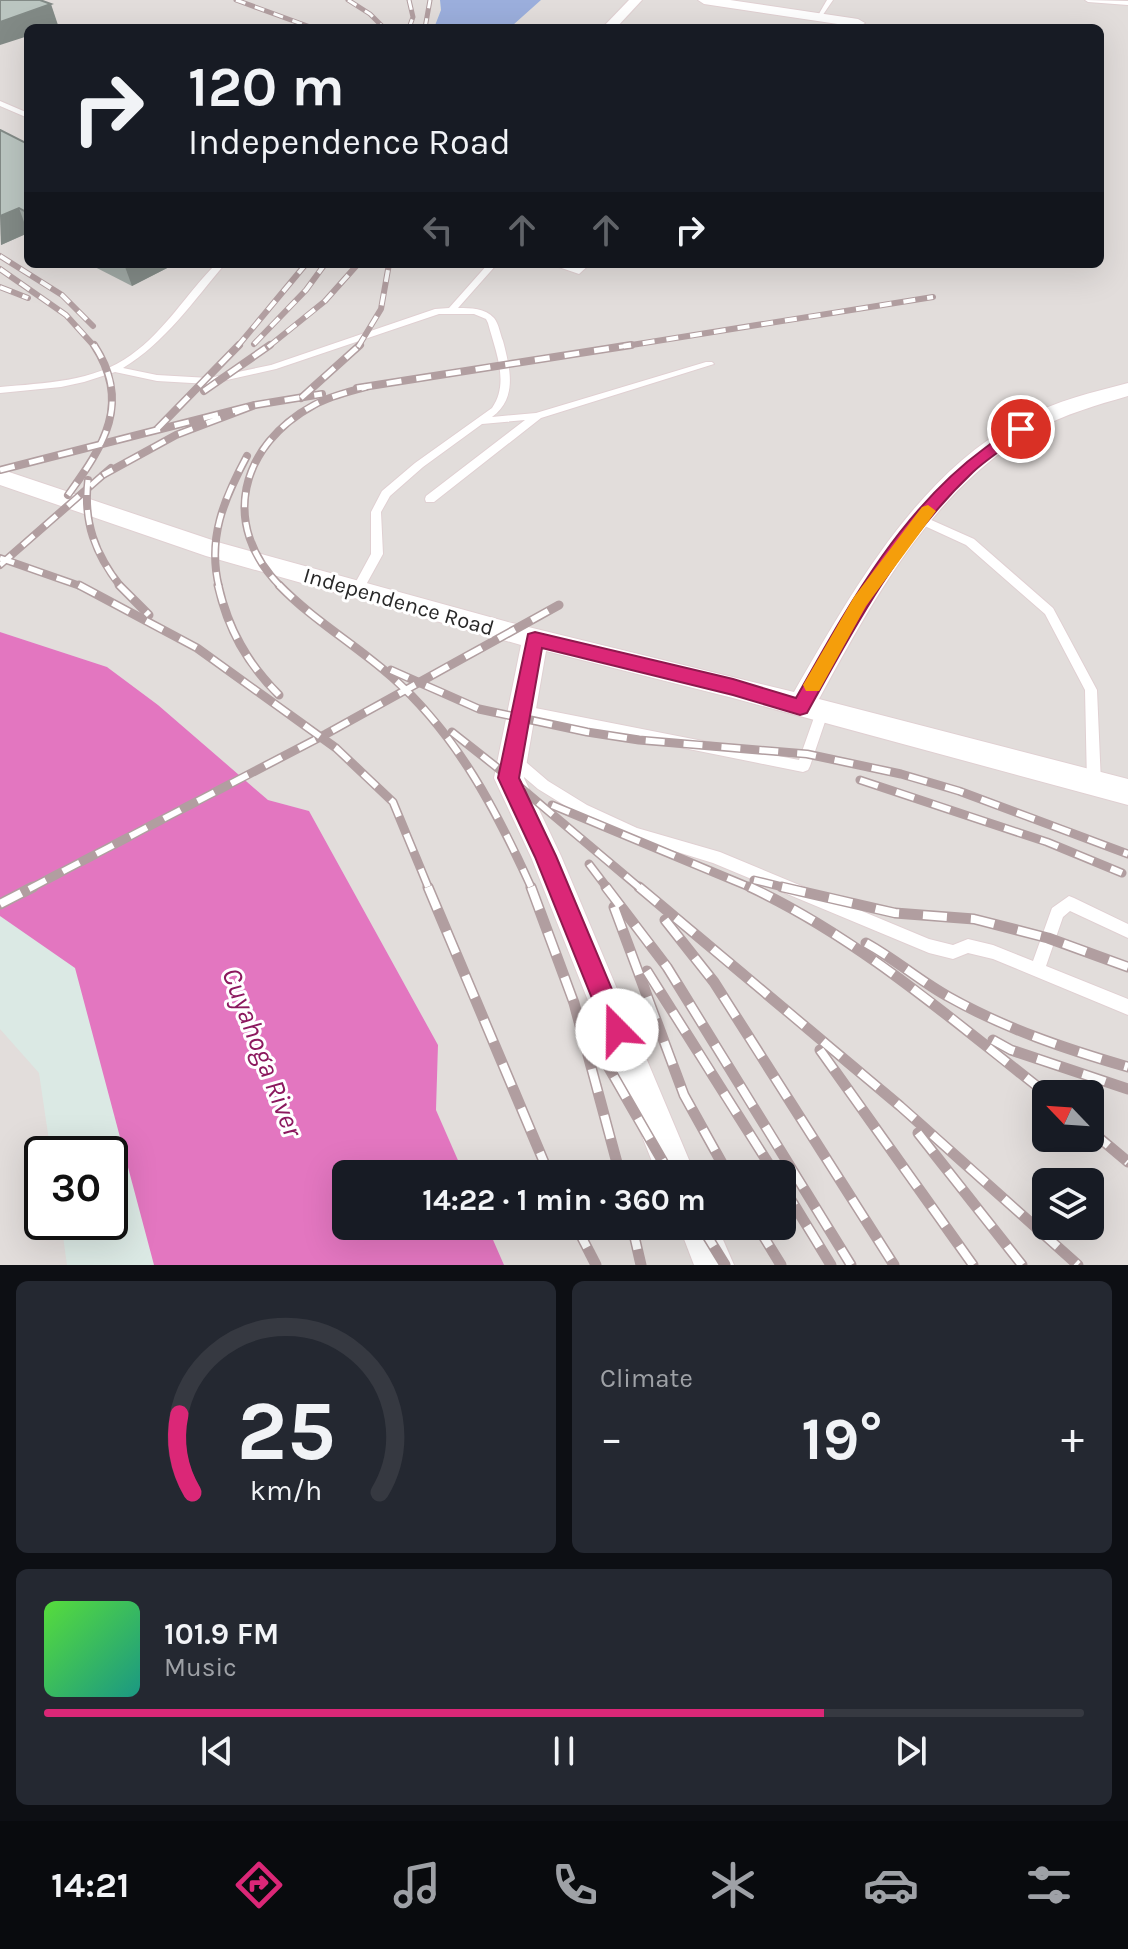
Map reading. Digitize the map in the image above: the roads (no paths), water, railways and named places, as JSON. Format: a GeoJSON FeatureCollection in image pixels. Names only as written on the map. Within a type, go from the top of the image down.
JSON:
{"type":"FeatureCollection","features":[{"type":"Feature","properties":{"kind":"street"},"geometry":{"type":"LineString","coordinates":[[613,24],[636,0]]}},
{"type":"Feature","properties":{"kind":"street"},"geometry":{"type":"LineString","coordinates":[[704,0],[858,23]]}},
{"type":"Feature","properties":{"kind":"street"},"geometry":{"type":"LineString","coordinates":[[811,710],[860,601],[920,519],[968,468],[1021,429],[1077,405],[1128,389]]}},
{"type":"Feature","properties":{"kind":"street","name":"Independence Road"},"geometry":{"type":"LineString","coordinates":[[0,477],[215,550],[535,639],[733,687],[1128,792]]}},
{"type":"Feature","properties":{"kind":"street"},"geometry":{"type":"LineString","coordinates":[[535,639],[509,778],[546,856],[670,1160]]}},
{"type":"Feature","properties":{"kind":"street"},"geometry":{"type":"LineString","coordinates":[[704,1240],[714,1265]]}},
{"type":"Feature","properties":{"kind":"lane"},"geometry":{"type":"LineString","coordinates":[[818,18],[830,0]]}},
{"type":"Feature","properties":{"kind":"lane"},"geometry":{"type":"LineString","coordinates":[[1088,0],[1125,2]]}},
{"type":"Feature","properties":{"kind":"lane"},"geometry":{"type":"LineString","coordinates":[[0,103],[24,114]]}},
{"type":"Feature","properties":{"kind":"lane"},"geometry":{"type":"LineString","coordinates":[[0,390],[69,382],[115,369],[150,345],[217,268]]}},
{"type":"Feature","properties":{"kind":"lane"},"geometry":{"type":"LineString","coordinates":[[453,309],[489,268]]}},
{"type":"Feature","properties":{"kind":"lane"},"geometry":{"type":"LineString","coordinates":[[115,369],[177,381],[231,378],[273,367],[409,318],[453,309],[475,311],[489,317],[493,323],[506,394],[500,405],[399,481],[380,503],[376,512],[377,554],[358,589]]}},
{"type":"Feature","properties":{"kind":"lane"},"geometry":{"type":"LineString","coordinates":[[480,421],[537,416],[709,364]]}},
{"type":"Feature","properties":{"kind":"lane"},"geometry":{"type":"LineString","coordinates":[[430,499],[537,416]]}},
{"type":"Feature","properties":{"kind":"lane"},"geometry":{"type":"LineString","coordinates":[[920,519],[970,542],[1049,611],[1091,690],[1094,783]]}},
{"type":"Feature","properties":{"kind":"lane"},"geometry":{"type":"LineString","coordinates":[[520,710],[803,766],[811,710]]}},
{"type":"Feature","properties":{"kind":"lane"},"geometry":{"type":"LineString","coordinates":[[513,760],[543,785],[582,809],[634,833],[715,857],[929,946],[953,952],[968,946],[993,952],[1128,1007]]}},
{"type":"Feature","properties":{"kind":"lane"},"geometry":{"type":"LineString","coordinates":[[1037,970],[1057,913],[1069,903],[1128,931]]}},
{"type":"Feature","properties":{"kind":"water","name":"Cuyahoga River"},"geometry":{"type":"Polygon","coordinates":[[[0,632],[107,667],[158,705],[268,800],[309,811],[438,1045],[436,1110],[458,1160],[332,1160],[332,1240],[493,1240],[504,1265],[154,1265],[128,1167],[128,1136],[120,1136],[75,968],[0,916],[0,632]]]}},
{"type":"Feature","properties":{"kind":"railway"},"geometry":{"type":"LineString","coordinates":[[236,0],[302,24]]}},
{"type":"Feature","properties":{"kind":"railway"},"geometry":{"type":"LineString","coordinates":[[348,0],[380,24]]}},
{"type":"Feature","properties":{"kind":"railway"},"geometry":{"type":"LineString","coordinates":[[409,0],[413,17],[410,24]]}},
{"type":"Feature","properties":{"kind":"railway"},"geometry":{"type":"LineString","coordinates":[[426,24],[430,0]]}},
{"type":"Feature","properties":{"kind":"railway"},"geometry":{"type":"LineString","coordinates":[[0,256],[62,295],[93,326]]}},
{"type":"Feature","properties":{"kind":"railway"},"geometry":{"type":"LineString","coordinates":[[237,347],[303,268]]}},
{"type":"Feature","properties":{"kind":"railway"},"geometry":{"type":"LineString","coordinates":[[254,344],[306,290],[322,268]]}},
{"type":"Feature","properties":{"kind":"railway"},"geometry":{"type":"LineString","coordinates":[[268,347],[325,301],[354,268]]}},
{"type":"Feature","properties":{"kind":"railway"},"geometry":{"type":"LineString","coordinates":[[358,347],[381,309],[388,268]]}},
{"type":"Feature","properties":{"kind":"railway"},"geometry":{"type":"LineString","coordinates":[[0,269],[66,315],[95,347]]}},
{"type":"Feature","properties":{"kind":"railway"},"geometry":{"type":"LineString","coordinates":[[0,287],[28,298]]}},
{"type":"Feature","properties":{"kind":"railway"},"geometry":{"type":"LineString","coordinates":[[619,347],[933,297]]}},
{"type":"Feature","properties":{"kind":"railway"},"geometry":{"type":"LineString","coordinates":[[94,345],[111,386],[109,423],[100,444]]}},
{"type":"Feature","properties":{"kind":"railway"},"geometry":{"type":"LineString","coordinates":[[157,429],[239,345]]}},
{"type":"Feature","properties":{"kind":"railway"},"geometry":{"type":"LineString","coordinates":[[204,391],[270,345]]}},
{"type":"Feature","properties":{"kind":"railway"},"geometry":{"type":"LineString","coordinates":[[357,388],[631,345]]}},
{"type":"Feature","properties":{"kind":"railway"},"geometry":{"type":"LineString","coordinates":[[302,397],[358,347]]}},
{"type":"Feature","properties":{"kind":"railway"},"geometry":{"type":"LineString","coordinates":[[281,586],[262,563],[250,538],[245,513],[246,488],[255,464],[269,442],[289,422],[320,402],[366,387]]}},
{"type":"Feature","properties":{"kind":"railway"},"geometry":{"type":"LineString","coordinates":[[302,397],[322,394]]}},
{"type":"Feature","properties":{"kind":"railway"},"geometry":{"type":"LineString","coordinates":[[255,405],[302,397]]}},
{"type":"Feature","properties":{"kind":"railway"},"geometry":{"type":"LineString","coordinates":[[100,444],[255,405]]}},
{"type":"Feature","properties":{"kind":"railway"},"geometry":{"type":"LineString","coordinates":[[103,475],[176,435],[255,405]]}},
{"type":"Feature","properties":{"kind":"railway"},"geometry":{"type":"LineString","coordinates":[[0,470],[100,444]]}},
{"type":"Feature","properties":{"kind":"railway"},"geometry":{"type":"LineString","coordinates":[[68,495],[100,444]]}},
{"type":"Feature","properties":{"kind":"railway"},"geometry":{"type":"LineString","coordinates":[[219,587],[215,552],[220,519],[247,456]]}},
{"type":"Feature","properties":{"kind":"railway"},"geometry":{"type":"LineString","coordinates":[[87,489],[111,468]]}},
{"type":"Feature","properties":{"kind":"railway"},"geometry":{"type":"LineString","coordinates":[[87,489],[88,480]]}},
{"type":"Feature","properties":{"kind":"railway"},"geometry":{"type":"LineString","coordinates":[[6,560],[87,489]]}},
{"type":"Feature","properties":{"kind":"railway"},"geometry":{"type":"LineString","coordinates":[[87,489],[87,510],[93,537],[104,562],[121,587]]}},
{"type":"Feature","properties":{"kind":"railway"},"geometry":{"type":"LineString","coordinates":[[0,558],[6,560]]}},
{"type":"Feature","properties":{"kind":"railway"},"geometry":{"type":"LineString","coordinates":[[0,565],[6,560]]}},
{"type":"Feature","properties":{"kind":"railway"},"geometry":{"type":"LineString","coordinates":[[6,560],[82,587]]}},
{"type":"Feature","properties":{"kind":"railway"},"geometry":{"type":"LineString","coordinates":[[218,585],[240,644],[279,695]]}},
{"type":"Feature","properties":{"kind":"railway"},"geometry":{"type":"LineString","coordinates":[[281,586],[405,690]]}},
{"type":"Feature","properties":{"kind":"railway"},"geometry":{"type":"LineString","coordinates":[[82,587],[197,648],[321,737]]}},
{"type":"Feature","properties":{"kind":"railway"},"geometry":{"type":"LineString","coordinates":[[121,587],[149,615]]}},
{"type":"Feature","properties":{"kind":"railway"},"geometry":{"type":"LineString","coordinates":[[419,682],[559,605]]}},
{"type":"Feature","properties":{"kind":"railway"},"geometry":{"type":"LineString","coordinates":[[391,670],[419,682]]}},
{"type":"Feature","properties":{"kind":"railway"},"geometry":{"type":"LineString","coordinates":[[405,690],[419,682]]}},
{"type":"Feature","properties":{"kind":"railway"},"geometry":{"type":"LineString","coordinates":[[419,682],[479,709],[587,732],[639,740],[807,754],[901,774],[959,791],[1128,854]]}},
{"type":"Feature","properties":{"kind":"railway"},"geometry":{"type":"LineString","coordinates":[[321,737],[405,690]]}},
{"type":"Feature","properties":{"kind":"railway"},"geometry":{"type":"LineString","coordinates":[[405,690],[456,749],[489,803],[532,889]]}},
{"type":"Feature","properties":{"kind":"railway"},"geometry":{"type":"LineString","coordinates":[[452,732],[518,784]]}},
{"type":"Feature","properties":{"kind":"railway"},"geometry":{"type":"LineString","coordinates":[[29,889],[321,737]]}},
{"type":"Feature","properties":{"kind":"railway"},"geometry":{"type":"LineString","coordinates":[[321,737],[393,802],[429,889]]}},
{"type":"Feature","properties":{"kind":"railway"},"geometry":{"type":"LineString","coordinates":[[509,778],[641,889]]}},
{"type":"Feature","properties":{"kind":"railway"},"geometry":{"type":"LineString","coordinates":[[860,780],[1047,842],[1122,873]]}},
{"type":"Feature","properties":{"kind":"railway"},"geometry":{"type":"LineString","coordinates":[[552,805],[753,889]]}},
{"type":"Feature","properties":{"kind":"railway"},"geometry":{"type":"LineString","coordinates":[[589,864],[608,889]]}},
{"type":"Feature","properties":{"kind":"railway"},"geometry":{"type":"LineString","coordinates":[[754,880],[791,889]]}},
{"type":"Feature","properties":{"kind":"railway"},"geometry":{"type":"LineString","coordinates":[[0,904],[33,887]]}},
{"type":"Feature","properties":{"kind":"railway"},"geometry":{"type":"LineString","coordinates":[[428,887],[543,1160]]}},
{"type":"Feature","properties":{"kind":"railway"},"geometry":{"type":"LineString","coordinates":[[531,887],[574,1003],[616,1160]]}},
{"type":"Feature","properties":{"kind":"railway"},"geometry":{"type":"LineString","coordinates":[[606,887],[667,967],[851,1265]]}},
{"type":"Feature","properties":{"kind":"railway"},"geometry":{"type":"LineString","coordinates":[[639,887],[900,1106],[1078,1265]]}},
{"type":"Feature","properties":{"kind":"railway"},"geometry":{"type":"LineString","coordinates":[[782,887],[895,913],[974,919],[1048,938],[1128,967]]}},
{"type":"Feature","properties":{"kind":"railway"},"geometry":{"type":"LineString","coordinates":[[753,889],[829,930],[867,955],[1032,1082]]}},
{"type":"Feature","properties":{"kind":"railway"},"geometry":{"type":"LineString","coordinates":[[614,907],[684,1095],[720,1160]]}},
{"type":"Feature","properties":{"kind":"railway"},"geometry":{"type":"LineString","coordinates":[[665,920],[714,982],[894,1265]]}},
{"type":"Feature","properties":{"kind":"railway"},"geometry":{"type":"LineString","coordinates":[[866,943],[938,991],[992,1019],[1128,1067]]}},
{"type":"Feature","properties":{"kind":"railway"},"geometry":{"type":"LineString","coordinates":[[647,971],[766,1160]]}},
{"type":"Feature","properties":{"kind":"railway"},"geometry":{"type":"LineString","coordinates":[[590,1035],[662,1160]]}},
{"type":"Feature","properties":{"kind":"railway"},"geometry":{"type":"LineString","coordinates":[[993,1040],[1011,1050],[1128,1089]]}},
{"type":"Feature","properties":{"kind":"railway"},"geometry":{"type":"LineString","coordinates":[[820,1050],[973,1265]]}},
{"type":"Feature","properties":{"kind":"railway"},"geometry":{"type":"LineString","coordinates":[[918,1133],[1022,1265]]}},
{"type":"Feature","properties":{"kind":"railway"},"geometry":{"type":"LineString","coordinates":[[1104,1142],[1128,1162]]}},
{"type":"Feature","properties":{"kind":"railway"},"geometry":{"type":"LineString","coordinates":[[796,1208],[831,1265]]}},
{"type":"Feature","properties":{"kind":"railway"},"geometry":{"type":"LineString","coordinates":[[583,1240],[596,1265]]}},
{"type":"Feature","properties":{"kind":"railway"},"geometry":{"type":"LineString","coordinates":[[635,1240],[641,1265]]}},
{"type":"Feature","properties":{"kind":"railway"},"geometry":{"type":"LineString","coordinates":[[710,1240],[725,1265]]}},
{"type":"Feature","properties":{"kind":"railway"},"geometry":{"type":"LineString","coordinates":[[766,1240],[781,1265]]}}]}
